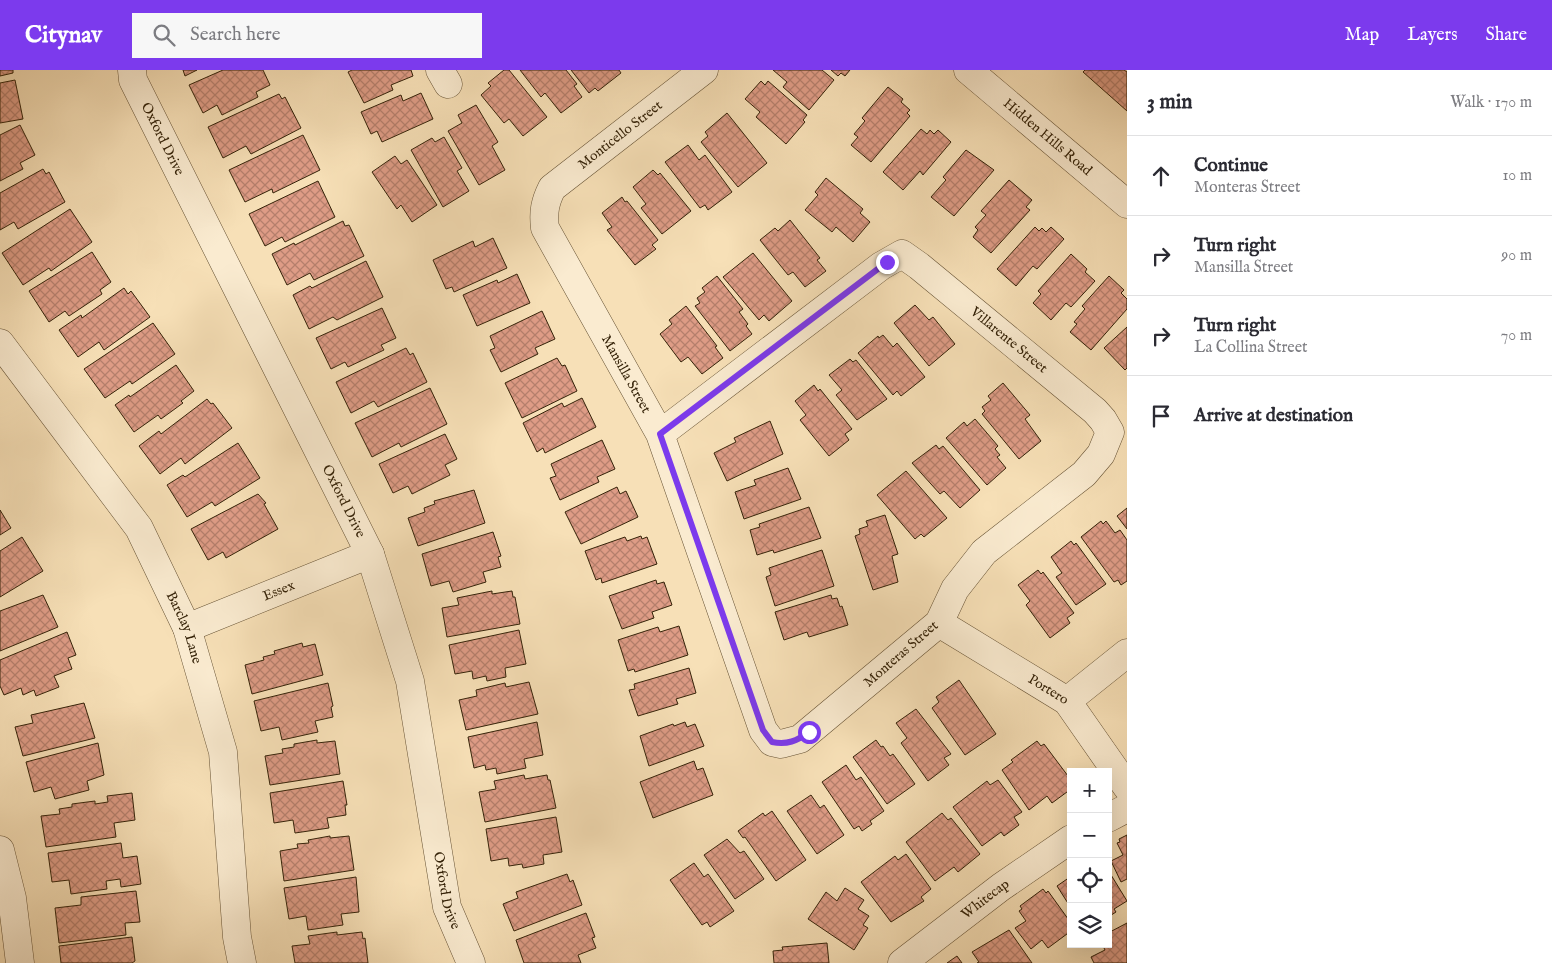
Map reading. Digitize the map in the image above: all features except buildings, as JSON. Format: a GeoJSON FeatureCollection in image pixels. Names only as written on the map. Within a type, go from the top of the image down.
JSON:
{"type":"FeatureCollection","features":[{"type":"Feature","properties":{"kind":"street","name":"Oxford Drive"},"geometry":{"type":"LineString","coordinates":[[132,70],[133,80],[370,554],[410,681],[448,907],[470,963]]}},
{"type":"Feature","properties":{"kind":"street","name":"Hidden Hills Road"},"geometry":{"type":"LineString","coordinates":[[968,70],[1127,204]]}},
{"type":"Feature","properties":{"kind":"street","name":"Monticello Street"},"geometry":{"type":"LineString","coordinates":[[544,207],[552,188],[696,73]]}},
{"type":"Feature","properties":{"kind":"street","name":"Mansilla Street"},"geometry":{"type":"LineString","coordinates":[[544,207],[545,228],[660,434],[763,730],[772,742]]}},
{"type":"Feature","properties":{"kind":"street","name":"Villarente Street"},"geometry":{"type":"LineString","coordinates":[[660,434],[881,266],[902,254],[1095,411],[1110,432]]}},
{"type":"Feature","properties":{"kind":"street","name":"Barclay Lane"},"geometry":{"type":"LineString","coordinates":[[0,343],[139,528],[187,628],[223,752],[237,937],[242,963]]}},
{"type":"Feature","properties":{"kind":"street","name":"Monteras Street"},"geometry":{"type":"LineString","coordinates":[[772,742],[781,744],[800,739],[939,623],[955,589],[984,552],[1084,474],[1101,454],[1110,432]]}},
{"type":"Feature","properties":{"kind":"street","name":"Essex"},"geometry":{"type":"LineString","coordinates":[[187,628],[370,554]]}},
{"type":"Feature","properties":{"kind":"street","name":"Portero"},"geometry":{"type":"LineString","coordinates":[[939,623],[1067,701],[1127,786]]}},
{"type":"Feature","properties":{"kind":"street"},"geometry":{"type":"LineString","coordinates":[[1067,701],[1127,653]]}},
{"type":"Feature","properties":{"kind":"street"},"geometry":{"type":"LineString","coordinates":[[1112,816],[1127,808]]}},
{"type":"Feature","properties":{"kind":"street","name":"Whitecap"},"geometry":{"type":"LineString","coordinates":[[902,963],[1001,887],[1067,842]]}},
{"type":"Feature","properties":{"kind":"street"},"geometry":{"type":"LineString","coordinates":[[0,850],[12,898],[20,963]]}},
{"type":"Feature","properties":{"kind":"route"},"geometry":{"type":"LineString","coordinates":[[809,732],[800,739],[781,744],[772,742],[766,736],[660,434],[887,262]]}}]}
